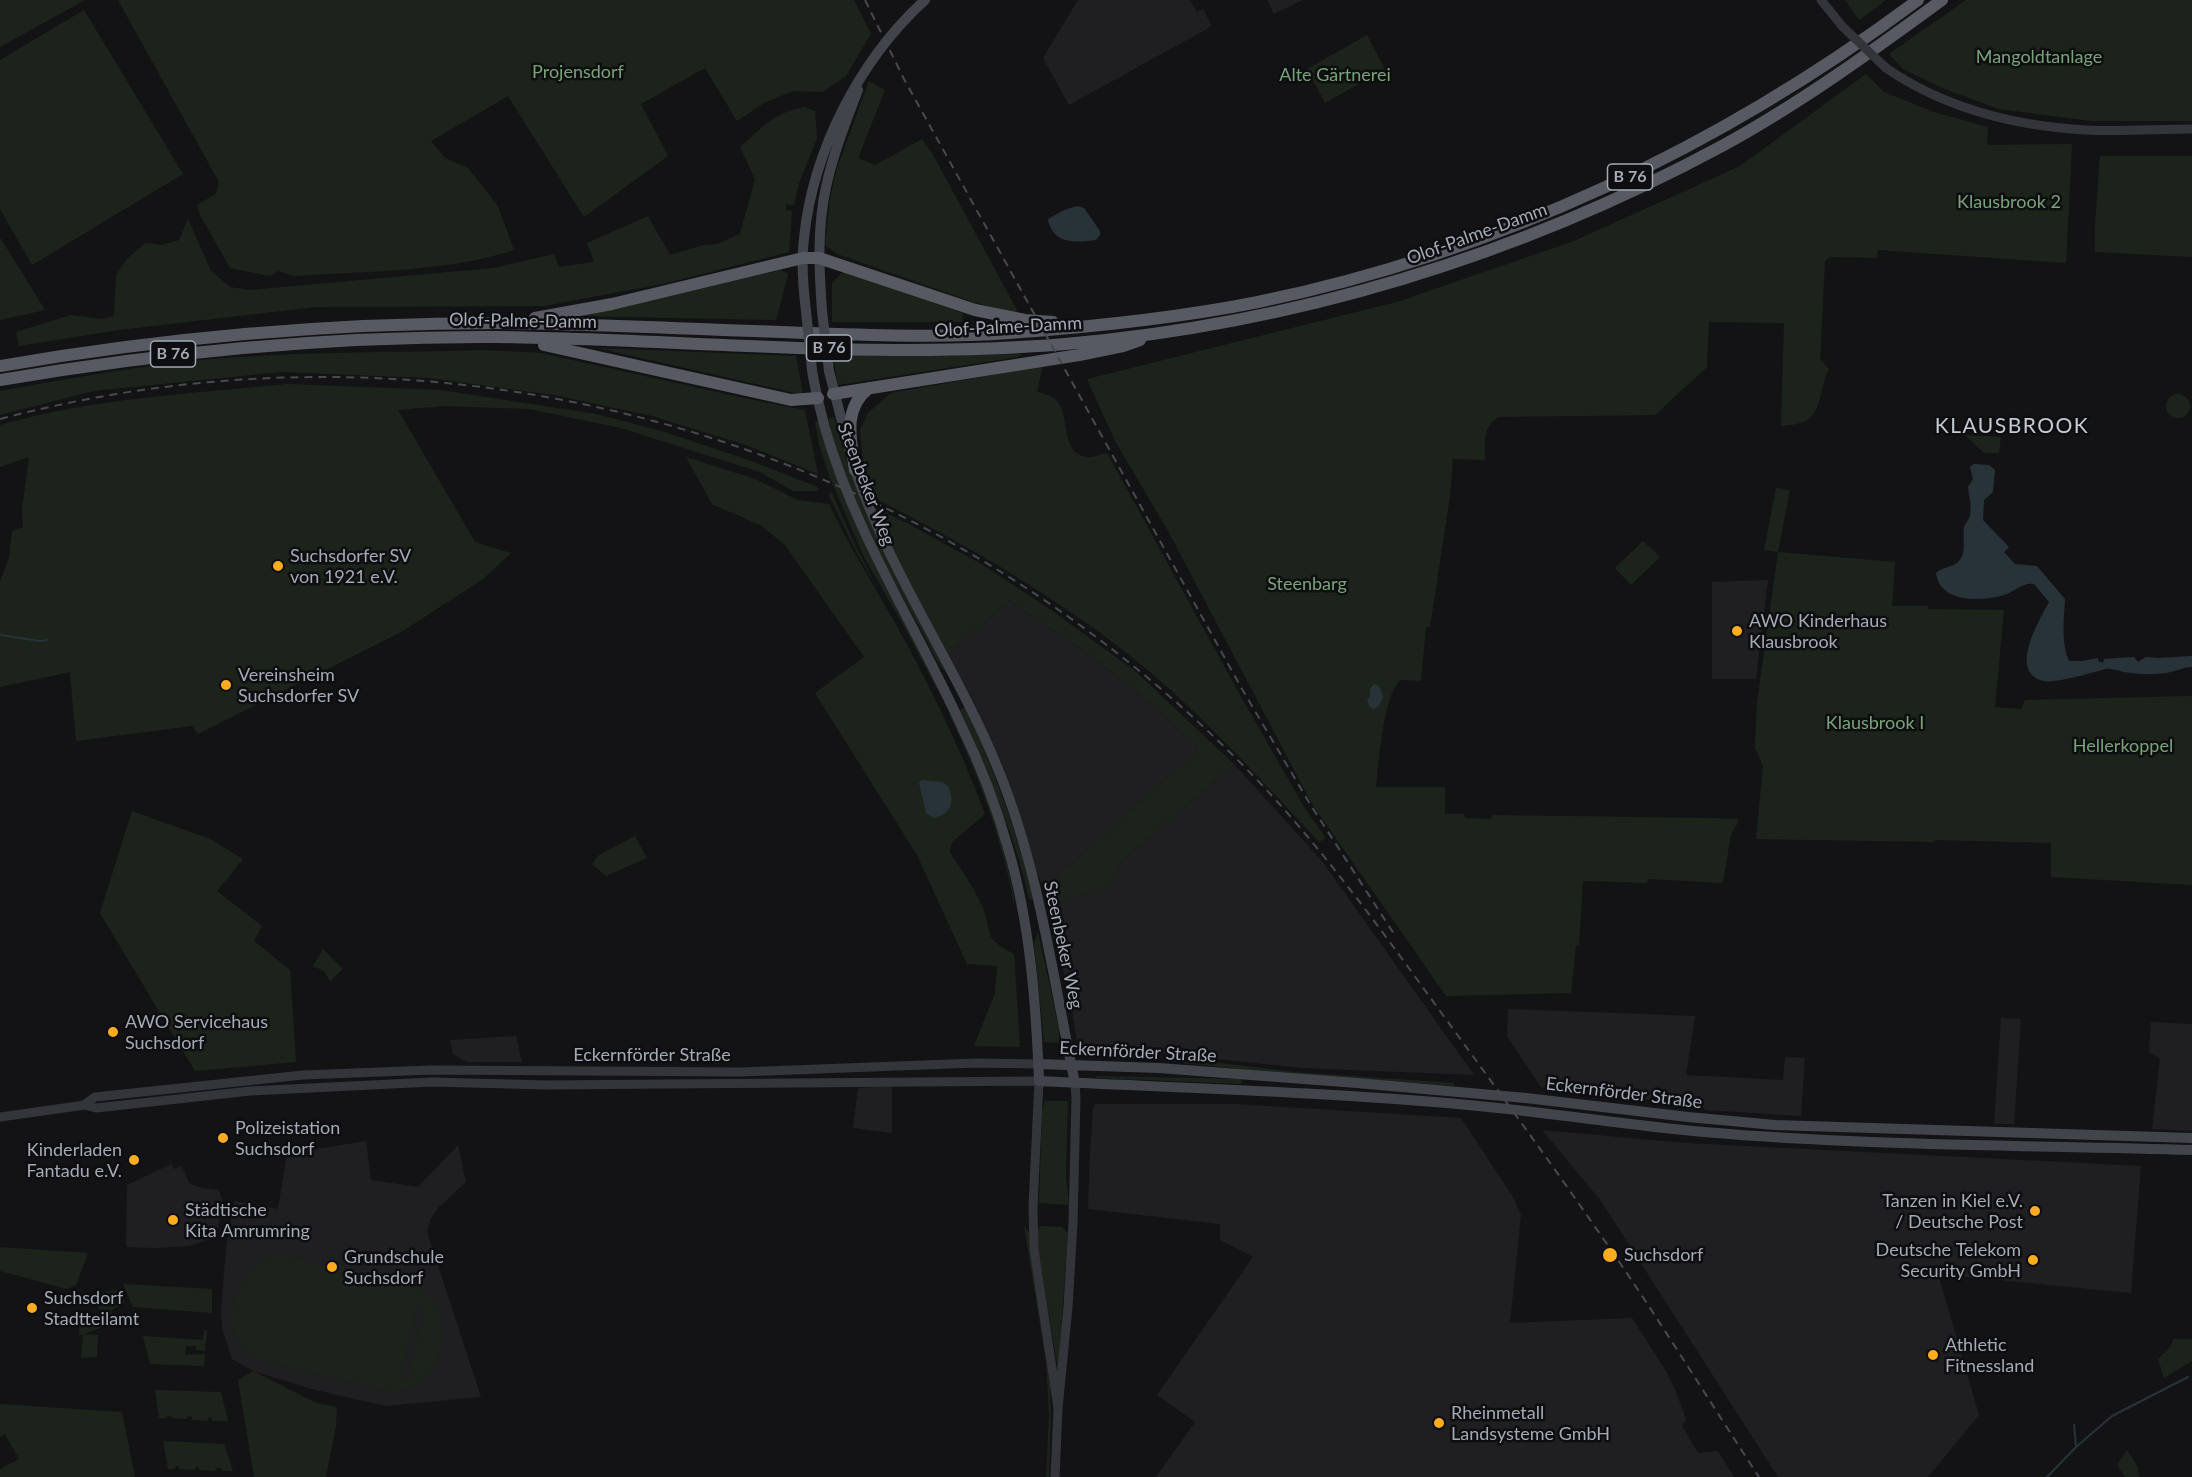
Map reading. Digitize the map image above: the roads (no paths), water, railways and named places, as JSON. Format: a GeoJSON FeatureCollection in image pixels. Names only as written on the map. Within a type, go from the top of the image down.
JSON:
{"type":"FeatureCollection","features":[{"type":"Feature","properties":{"kind":"highway","name":"Olof-Palme-Damm"},"geometry":{"type":"LineString","coordinates":[[0,366],[138,344],[261,331],[356,325],[500,323],[914,335],[1006,333],[1188,314],[1312,290],[1391,269],[1518,226],[1618,182],[1715,132],[1835,60],[1918,0]]}},
{"type":"Feature","properties":{"kind":"highway","name":"Olof-Palme-Damm"},"geometry":{"type":"LineString","coordinates":[[0,380],[131,360],[252,346],[348,340],[496,338],[922,350],[1064,344],[1161,333],[1243,320],[1319,303],[1438,269],[1523,239],[1624,196],[1723,145],[1841,73],[1942,0]]}},
{"type":"Feature","properties":{"kind":"highway"},"geometry":{"type":"LineString","coordinates":[[500,323],[559,315],[802,258],[819,258],[975,310],[1025,320],[1087,325]]}},
{"type":"Feature","properties":{"kind":"highway"},"geometry":{"type":"LineString","coordinates":[[833,394],[1124,346],[1161,333]]}},
{"type":"Feature","properties":{"kind":"highway"},"geometry":{"type":"LineString","coordinates":[[496,338],[569,349],[791,400],[818,399]]}},
{"type":"Feature","properties":{"kind":"highway"},"geometry":{"type":"LineString","coordinates":[[855,470],[850,417],[857,401],[870,387]]}},
{"type":"Feature","properties":{"kind":"main road","name":"Steenbeker Weg"},"geometry":{"type":"LineString","coordinates":[[925,0],[891,36],[845,103],[830,139],[811,198],[802,258],[812,370],[838,469],[860,523],[943,689],[985,780],[1009,850],[1026,932],[1034,995],[1039,1081]]}},
{"type":"Feature","properties":{"kind":"main road","name":"Steenbeker Weg"},"geometry":{"type":"LineString","coordinates":[[865,73],[828,178],[823,210],[819,258],[822,311],[833,394],[855,470],[887,544],[958,682],[997,767],[1025,848],[1075,1083]]}},
{"type":"Feature","properties":{"kind":"main road"},"geometry":{"type":"LineString","coordinates":[[818,399],[833,394]]}},
{"type":"Feature","properties":{"kind":"main road"},"geometry":{"type":"LineString","coordinates":[[943,689],[958,682]]}},
{"type":"Feature","properties":{"kind":"main road","name":"Eckernförder Straße"},"geometry":{"type":"LineString","coordinates":[[1038,1064],[1188,1070],[1482,1094],[1775,1125],[2192,1138]]}},
{"type":"Feature","properties":{"kind":"main road","name":"Eckernförder Straße"},"geometry":{"type":"LineString","coordinates":[[1039,1081],[1271,1091],[1470,1105],[1696,1131],[1773,1136],[1979,1145],[2192,1150]]}},
{"type":"Feature","properties":{"kind":"street"},"geometry":{"type":"LineString","coordinates":[[1821,0],[1842,26],[1886,68],[1911,85],[1961,108],[2003,119],[2086,130],[2192,129]]}},
{"type":"Feature","properties":{"kind":"street","name":"Eckernförder Straße"},"geometry":{"type":"LineString","coordinates":[[84,1105],[95,1097],[303,1075],[462,1070],[740,1072],[1038,1064]]}},
{"type":"Feature","properties":{"kind":"street","name":"Eckernförder Straße"},"geometry":{"type":"LineString","coordinates":[[0,1117],[84,1105],[96,1108],[250,1091],[432,1082],[547,1084],[1039,1081]]}},
{"type":"Feature","properties":{"kind":"street","name":"Steenbeker Weg"},"geometry":{"type":"LineString","coordinates":[[1039,1081],[1033,1206],[1034,1249],[1058,1408]]}},
{"type":"Feature","properties":{"kind":"street","name":"Steenbeker Weg"},"geometry":{"type":"LineString","coordinates":[[1055,1477],[1058,1408],[1068,1307],[1073,1223],[1075,1083]]}},
{"type":"Feature","properties":{"kind":"waterway"},"geometry":{"type":"LineString","coordinates":[[0,635],[47,640]]}},
{"type":"Feature","properties":{"kind":"waterway"},"geometry":{"type":"LineString","coordinates":[[2047,1477],[2076,1447],[2112,1416],[2188,1377]]}},
{"type":"Feature","properties":{"kind":"waterway"},"geometry":{"type":"LineString","coordinates":[[2074,1425],[2076,1446]]}},
{"type":"Feature","properties":{"kind":"railway"},"geometry":{"type":"LineString","coordinates":[[865,0],[904,79],[1242,689],[1310,804],[1396,937]]}},
{"type":"Feature","properties":{"kind":"railway"},"geometry":{"type":"LineString","coordinates":[[0,419],[172,386],[345,377],[515,392],[681,429],[841,487],[993,567],[1134,666],[1262,785],[1314,844],[1386,937],[1576,1200],[1636,1286],[1759,1477]]}},
{"type":"Feature","properties":{"kind":"place","name":"Suchsdorfer SV von 1921 e.V."},"geometry":{"type":"Point","coordinates":[278,566]}},
{"type":"Feature","properties":{"kind":"place","name":"AWO Kinderhaus Klausbrook"},"geometry":{"type":"Point","coordinates":[1737,631]}},
{"type":"Feature","properties":{"kind":"place","name":"Vereinsheim Suchsdorfer SV"},"geometry":{"type":"Point","coordinates":[226,685]}},
{"type":"Feature","properties":{"kind":"place","name":"AWO Servicehaus Suchsdorf"},"geometry":{"type":"Point","coordinates":[113,1032]}},
{"type":"Feature","properties":{"kind":"place","name":"Polizeistation Suchsdorf"},"geometry":{"type":"Point","coordinates":[223,1138]}},
{"type":"Feature","properties":{"kind":"place","name":"Kinderladen Fantadu e.V."},"geometry":{"type":"Point","coordinates":[134,1160]}},
{"type":"Feature","properties":{"kind":"place","name":"Tanzen in Kiel e.V. / Deutsche Post"},"geometry":{"type":"Point","coordinates":[2035,1211]}},
{"type":"Feature","properties":{"kind":"place","name":"Städtische Kita Amrumring"},"geometry":{"type":"Point","coordinates":[173,1220]}},
{"type":"Feature","properties":{"kind":"place","name":"Suchsdorf"},"geometry":{"type":"Point","coordinates":[1610,1255]}},
{"type":"Feature","properties":{"kind":"place","name":"Deutsche Telekom Security GmbH"},"geometry":{"type":"Point","coordinates":[2033,1260]}},
{"type":"Feature","properties":{"kind":"place","name":"Grundschule Suchsdorf"},"geometry":{"type":"Point","coordinates":[332,1267]}},
{"type":"Feature","properties":{"kind":"place","name":"Suchsdorf Stadtteilamt"},"geometry":{"type":"Point","coordinates":[32,1308]}},
{"type":"Feature","properties":{"kind":"place","name":"Athletic Fitnessland"},"geometry":{"type":"Point","coordinates":[1933,1355]}},
{"type":"Feature","properties":{"kind":"place","name":"Rheinmetall Landsysteme GmbH"},"geometry":{"type":"Point","coordinates":[1439,1423]}},
{"type":"Feature","properties":{"kind":"district","name":"KLAUSBROOK"},"geometry":{"type":"Point","coordinates":[2012,426]}},
{"type":"Feature","properties":{"kind":"park label","name":"Mangoldtanlage"},"geometry":{"type":"Point","coordinates":[2039,57]}},
{"type":"Feature","properties":{"kind":"park label","name":"Projensdorf"},"geometry":{"type":"Point","coordinates":[578,72]}},
{"type":"Feature","properties":{"kind":"park label","name":"Alte Gärtnerei"},"geometry":{"type":"Point","coordinates":[1335,75]}},
{"type":"Feature","properties":{"kind":"park label","name":"Klausbrook 2"},"geometry":{"type":"Point","coordinates":[2009,202]}},
{"type":"Feature","properties":{"kind":"park label","name":"Steenbarg"},"geometry":{"type":"Point","coordinates":[1307,584]}},
{"type":"Feature","properties":{"kind":"park label","name":"Klausbrook I"},"geometry":{"type":"Point","coordinates":[1875,723]}},
{"type":"Feature","properties":{"kind":"park label","name":"Hellerkoppel"},"geometry":{"type":"Point","coordinates":[2123,746]}}]}
